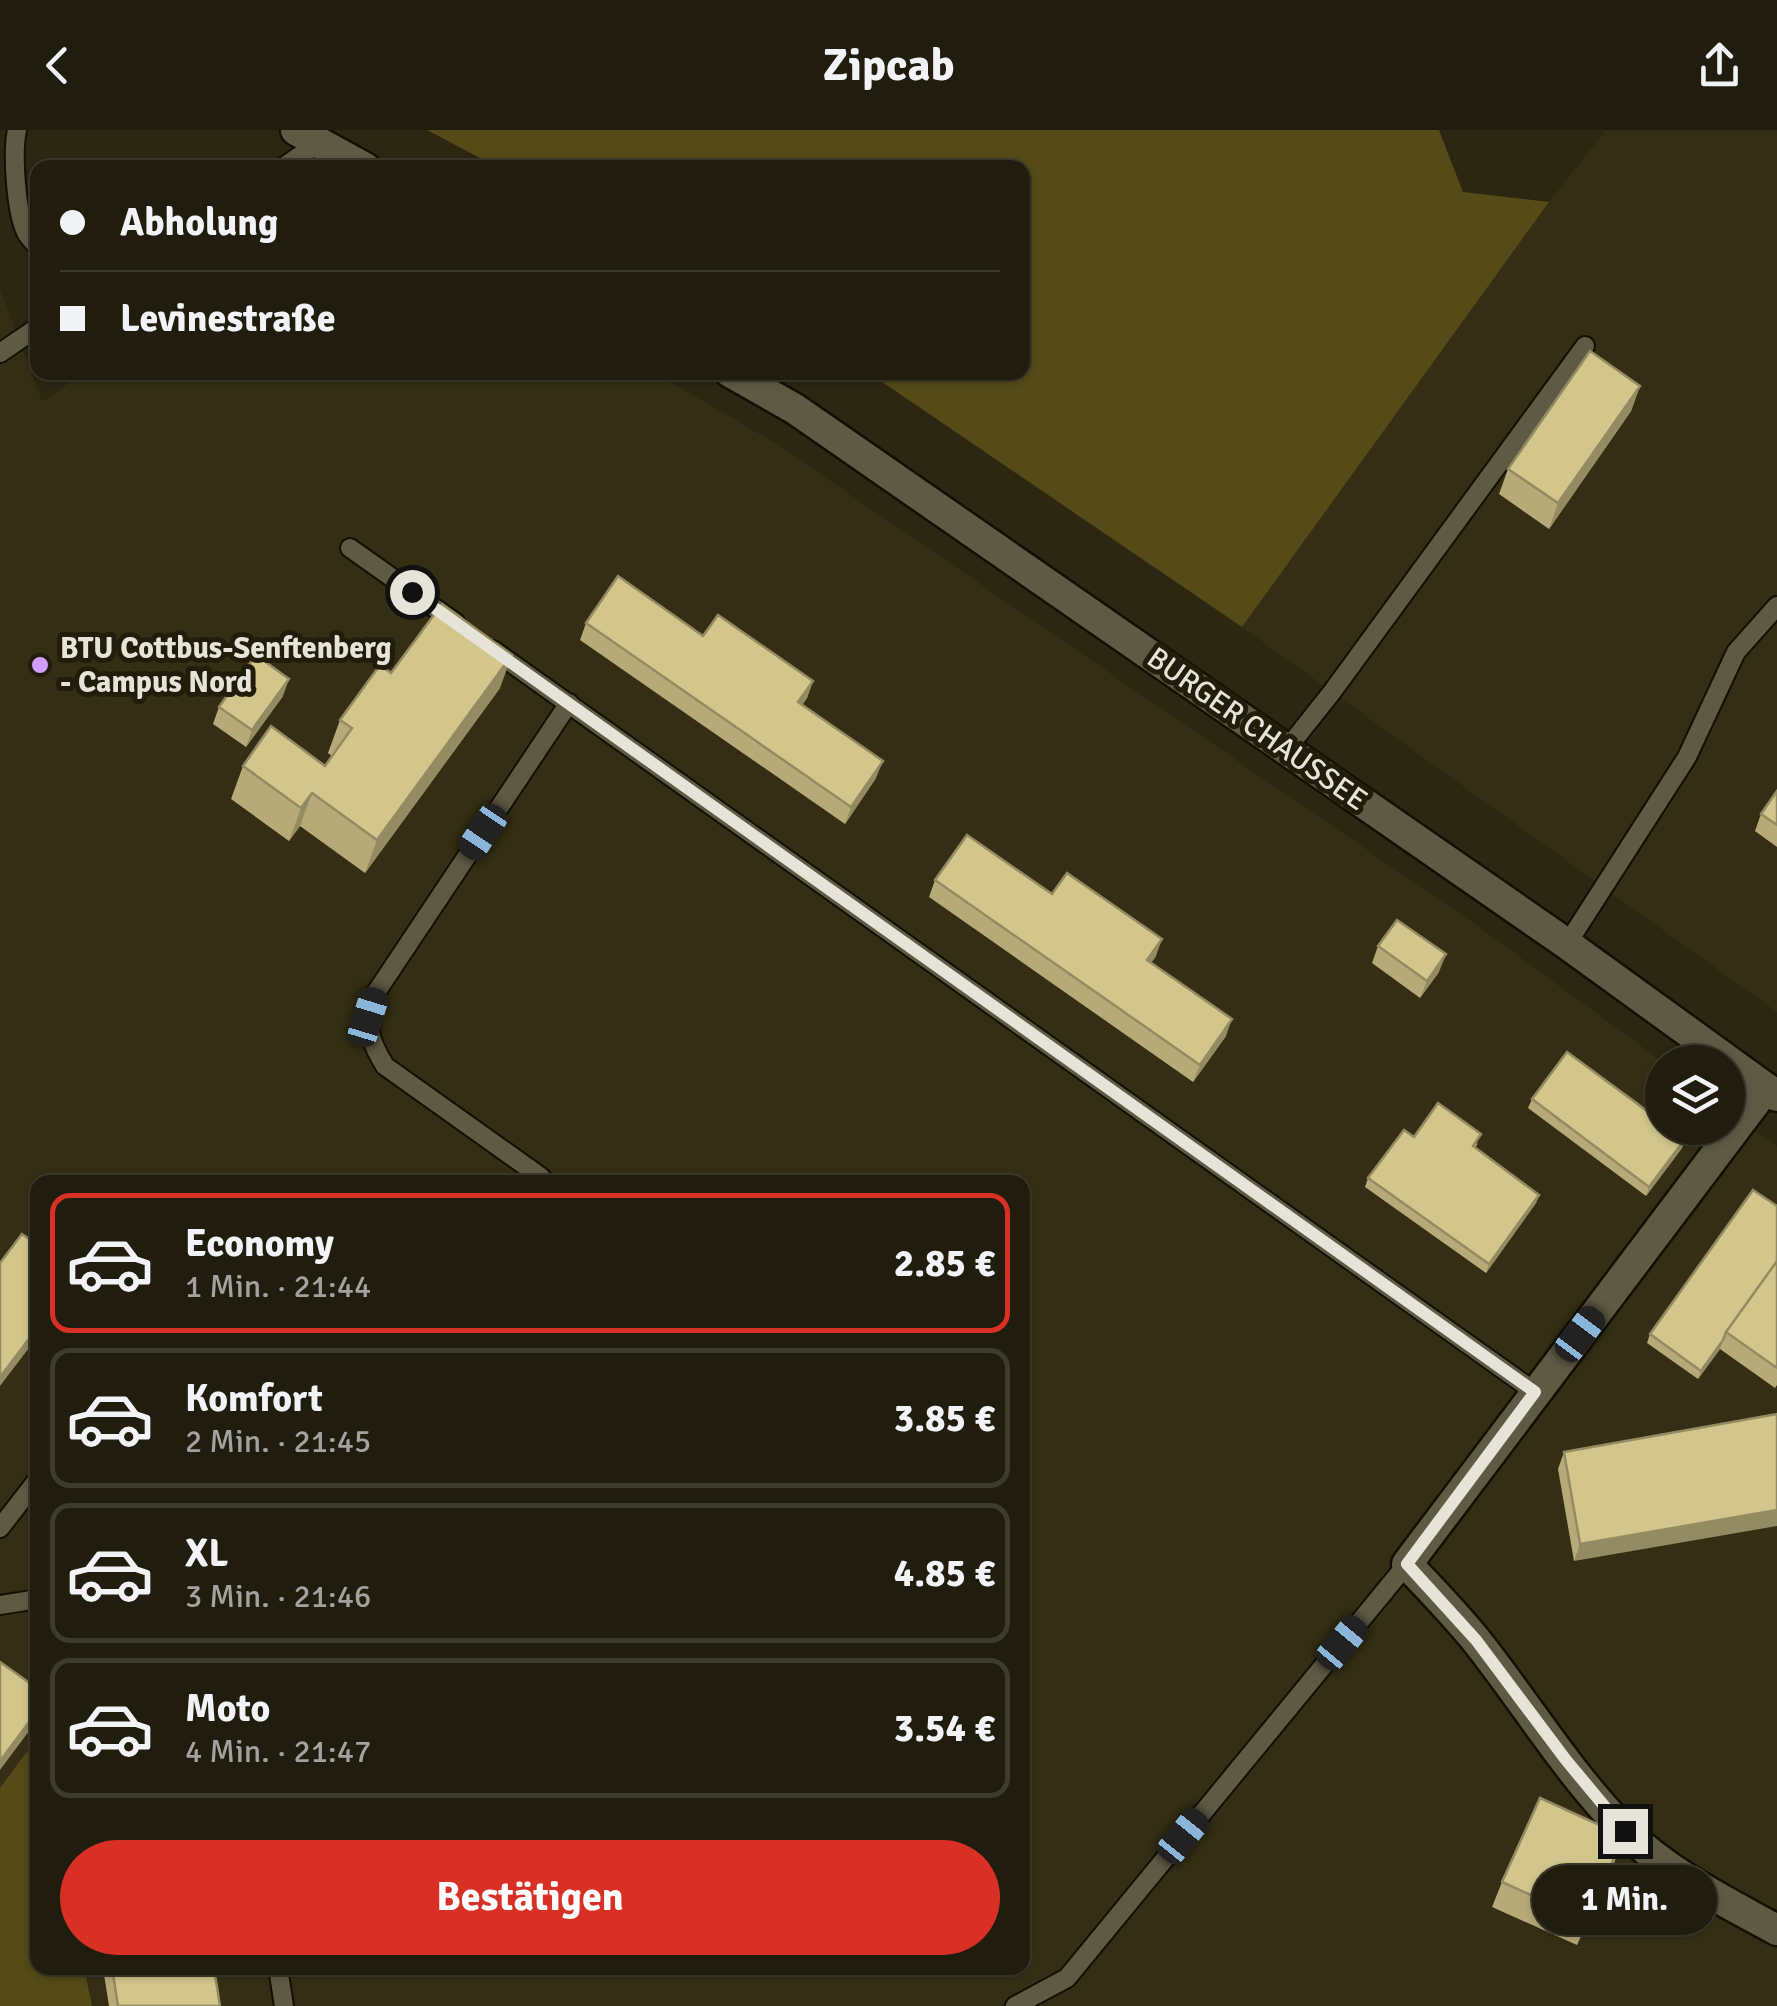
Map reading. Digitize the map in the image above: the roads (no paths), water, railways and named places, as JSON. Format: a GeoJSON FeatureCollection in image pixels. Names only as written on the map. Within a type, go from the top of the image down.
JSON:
{"type":"FeatureCollection","features":[{"type":"Feature","properties":{"kind":"main road"},"geometry":{"type":"LineString","coordinates":[[308,136],[351,160]]}},
{"type":"Feature","properties":{"kind":"main road","name":"BURGER CHAUSSEE"},"geometry":{"type":"LineString","coordinates":[[744,380],[795,409],[1567,944],[1772,1092]]}},
{"type":"Feature","properties":{"kind":"main road"},"geometry":{"type":"LineString","coordinates":[[1772,1092],[1535,1392],[1407,1564],[1476,1640],[1625,1831],[1662,1862],[1777,1930]]}},
{"type":"Feature","properties":{"kind":"lane"},"geometry":{"type":"LineString","coordinates":[[17,130],[16,184],[25,232],[30,238]]}},
{"type":"Feature","properties":{"kind":"lane"},"geometry":{"type":"LineString","coordinates":[[288,160],[308,136]]}},
{"type":"Feature","properties":{"kind":"lane"},"geometry":{"type":"LineString","coordinates":[[0,353],[30,332]]}},
{"type":"Feature","properties":{"kind":"lane"},"geometry":{"type":"LineString","coordinates":[[1286,750],[1585,346]]}},
{"type":"Feature","properties":{"kind":"lane"},"geometry":{"type":"LineString","coordinates":[[350,548],[1535,1392]]}},
{"type":"Feature","properties":{"kind":"lane"},"geometry":{"type":"LineString","coordinates":[[1567,944],[1688,756],[1736,652],[1777,606]]}},
{"type":"Feature","properties":{"kind":"lane"},"geometry":{"type":"LineString","coordinates":[[539,1175],[385,1066],[371,1043],[368,1017],[375,994],[569,704]]}},
{"type":"Feature","properties":{"kind":"lane"},"geometry":{"type":"LineString","coordinates":[[0,1528],[30,1489]]}},
{"type":"Feature","properties":{"kind":"lane"},"geometry":{"type":"LineString","coordinates":[[1016,2006],[1066,1978],[1407,1564]]}},
{"type":"Feature","properties":{"kind":"lane"},"geometry":{"type":"LineString","coordinates":[[0,1605],[30,1600]]}},
{"type":"Feature","properties":{"kind":"lane"},"geometry":{"type":"LineString","coordinates":[[279,1975],[284,2006]]}},
{"type":"Feature","properties":{"kind":"place","name":"BTU Cottbus-Senftenberg - Campus Nord"},"geometry":{"type":"Point","coordinates":[40,665]}}]}
